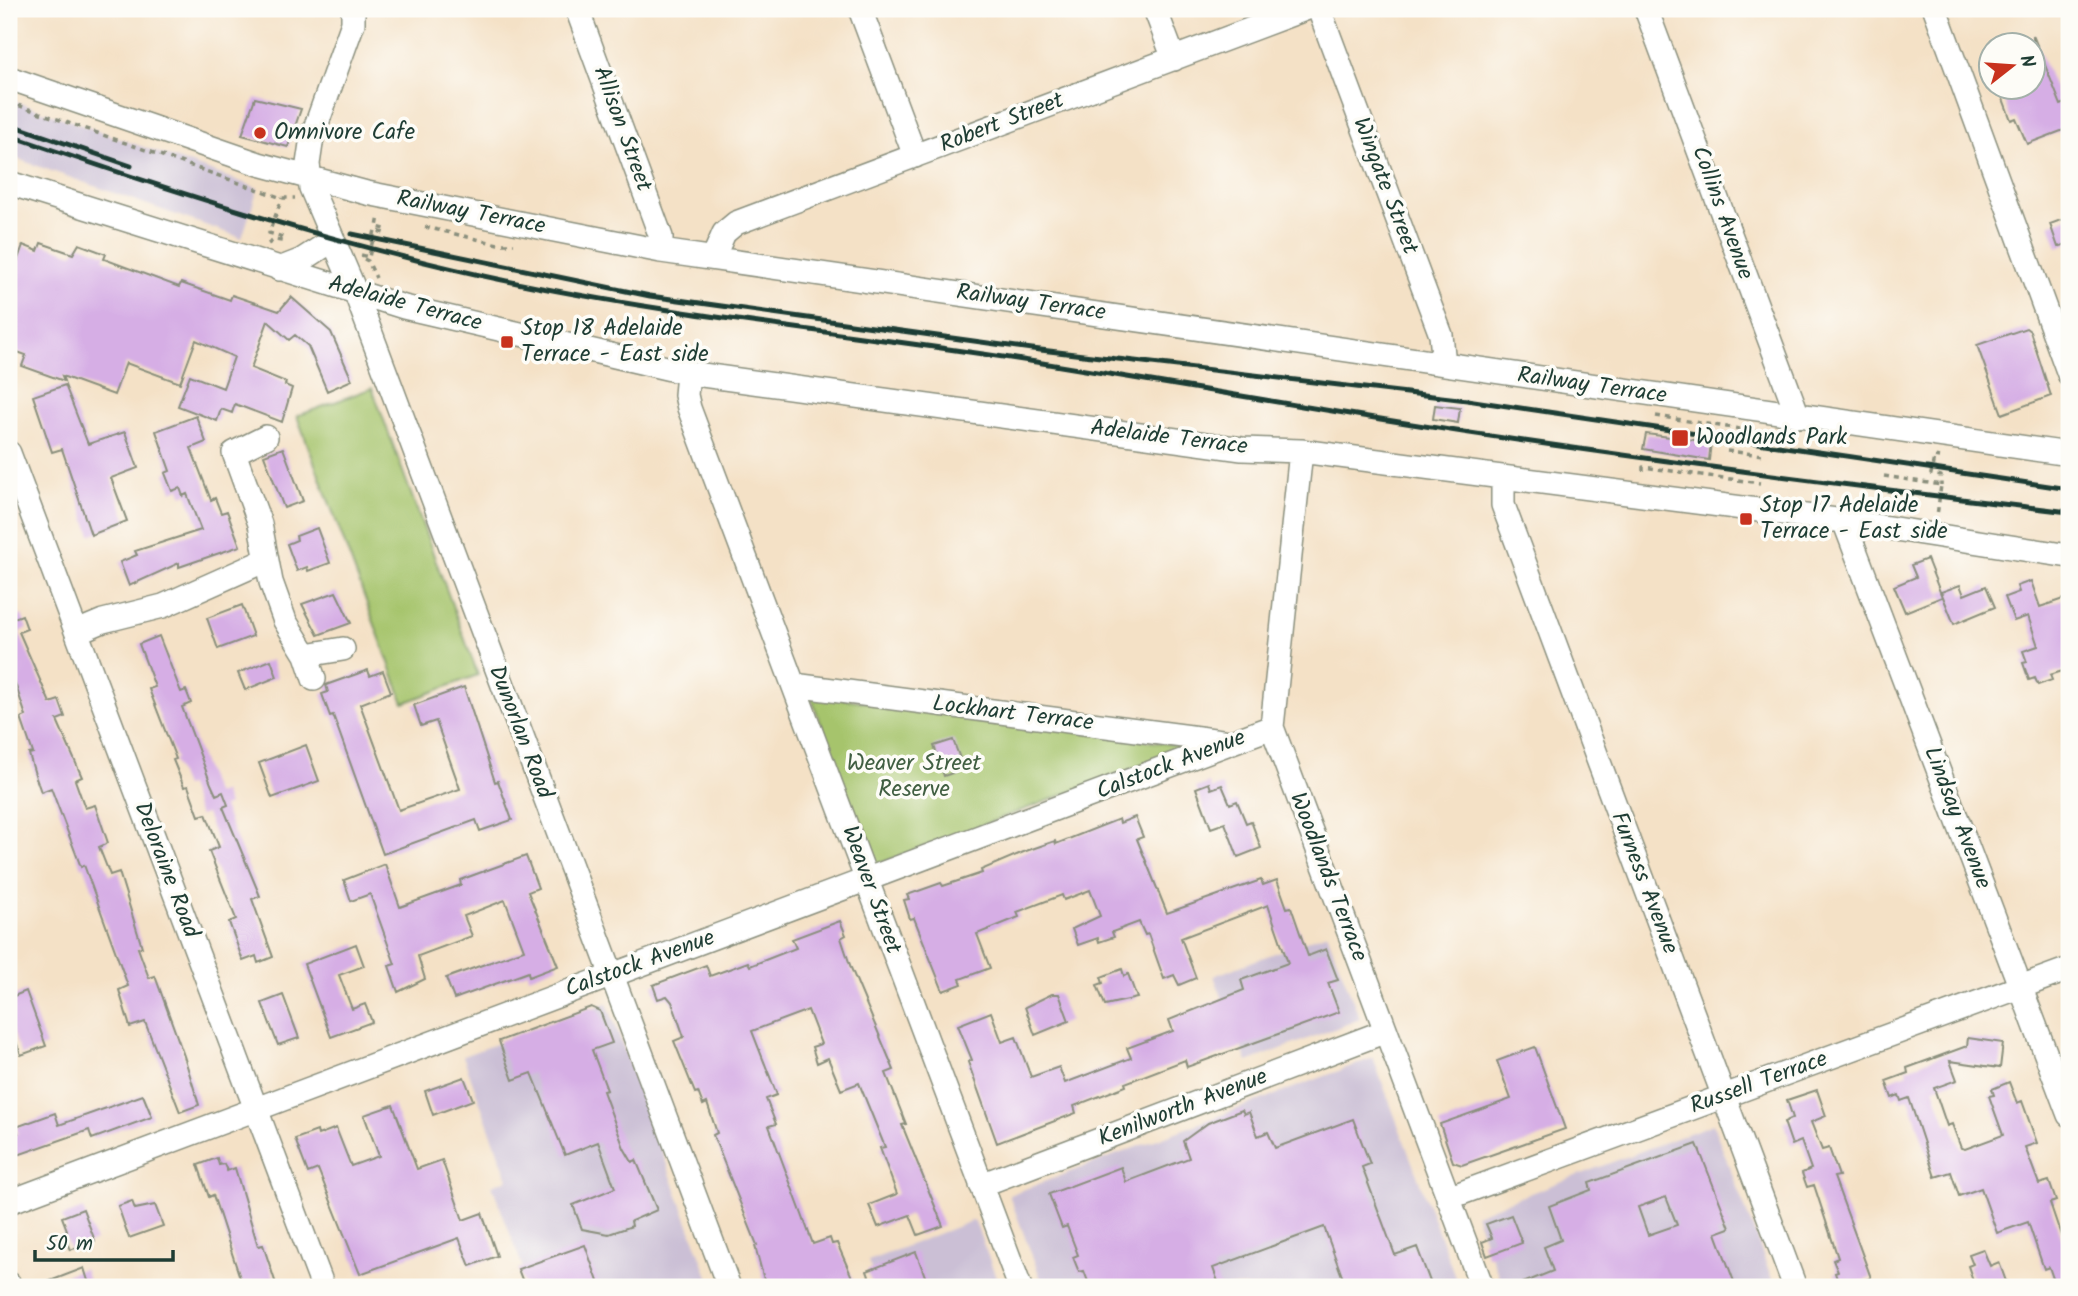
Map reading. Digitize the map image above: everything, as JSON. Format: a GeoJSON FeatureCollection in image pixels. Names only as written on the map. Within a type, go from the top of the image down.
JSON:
{"type":"FeatureCollection","features":[{"type":"Feature","properties":{"kind":"street"},"geometry":{"type":"LineString","coordinates":[[304,188],[312,136],[353,23],[353,9]]}},
{"type":"Feature","properties":{"kind":"street","name":"Allison Street"},"geometry":{"type":"LineString","coordinates":[[577,9],[657,225],[661,251]]}},
{"type":"Feature","properties":{"kind":"street"},"geometry":{"type":"LineString","coordinates":[[860,9],[915,156]]}},
{"type":"Feature","properties":{"kind":"street"},"geometry":{"type":"LineString","coordinates":[[1155,9],[1174,59]]}},
{"type":"Feature","properties":{"kind":"street","name":"Robert Street"},"geometry":{"type":"LineString","coordinates":[[715,256],[724,233],[736,223],[1305,9]]}},
{"type":"Feature","properties":{"kind":"street","name":"Wingate Street"},"geometry":{"type":"LineString","coordinates":[[1319,9],[1441,335],[1444,364]]}},
{"type":"Feature","properties":{"kind":"street","name":"Collins Avenue"},"geometry":{"type":"LineString","coordinates":[[1646,9],[1798,416]]}},
{"type":"Feature","properties":{"kind":"street"},"geometry":{"type":"LineString","coordinates":[[1935,9],[2069,374]]}},
{"type":"Feature","properties":{"kind":"street","name":"Railway Terrace"},"geometry":{"type":"LineString","coordinates":[[9,78],[259,164],[304,188],[367,193],[661,251],[715,256],[2069,454]]}},
{"type":"Feature","properties":{"kind":"street","name":"Adelaide Terrace"},"geometry":{"type":"LineString","coordinates":[[9,183],[404,307],[688,373],[1242,449],[1301,451],[1844,521],[2069,556]]}},
{"type":"Feature","properties":{"kind":"street","name":"Dunorlan Road"},"geometry":{"type":"LineString","coordinates":[[304,188],[333,240],[355,291],[729,1287]]}},
{"type":"Feature","properties":{"kind":"street","name":"Adelaide Terrace"},"geometry":{"type":"LineString","coordinates":[[268,266],[302,260],[333,240]]}},
{"type":"Feature","properties":{"kind":"street","name":"Weaver Street"},"geometry":{"type":"LineString","coordinates":[[688,373],[686,395],[689,408],[1020,1287]]}},
{"type":"Feature","properties":{"kind":"street"},"geometry":{"type":"LineString","coordinates":[[266,437],[234,453],[260,524],[266,560],[285,621],[306,655],[314,679]]}},
{"type":"Feature","properties":{"kind":"street","name":"Woodlands Terrace"},"geometry":{"type":"LineString","coordinates":[[1301,451],[1272,727],[1482,1287]]}},
{"type":"Feature","properties":{"kind":"street","name":"Deloraine Road"},"geometry":{"type":"LineString","coordinates":[[9,453],[323,1287]]}},
{"type":"Feature","properties":{"kind":"street","name":"Furness Avenue"},"geometry":{"type":"LineString","coordinates":[[1503,477],[1503,505],[1795,1287]]}},
{"type":"Feature","properties":{"kind":"street","name":"Lindsay Avenue"},"geometry":{"type":"LineString","coordinates":[[1844,521],[2069,1115]]}},
{"type":"Feature","properties":{"kind":"street"},"geometry":{"type":"LineString","coordinates":[[77,632],[173,602],[212,582],[266,560]]}},
{"type":"Feature","properties":{"kind":"street"},"geometry":{"type":"LineString","coordinates":[[306,655],[343,649]]}},
{"type":"Feature","properties":{"kind":"street","name":"Lockhart Terrace"},"geometry":{"type":"LineString","coordinates":[[794,685],[1233,742]]}},
{"type":"Feature","properties":{"kind":"street","name":"Calstock Avenue"},"geometry":{"type":"LineString","coordinates":[[9,1202],[255,1107],[1272,727]]}},
{"type":"Feature","properties":{"kind":"street","name":"Russell Terrace"},"geometry":{"type":"LineString","coordinates":[[1448,1198],[2069,969]]}},
{"type":"Feature","properties":{"kind":"street","name":"Kenilworth Avenue"},"geometry":{"type":"LineString","coordinates":[[981,1185],[1386,1031]]}},
{"type":"Feature","properties":{"kind":"path"},"geometry":{"type":"LineString","coordinates":[[9,102],[282,198],[304,188]]}},
{"type":"Feature","properties":{"kind":"path"},"geometry":{"type":"LineString","coordinates":[[268,266],[264,246],[274,240],[282,242],[283,237],[269,233],[282,198]]}},
{"type":"Feature","properties":{"kind":"path"},"geometry":{"type":"LineString","coordinates":[[379,216],[377,227],[385,229],[384,233],[375,230],[369,257],[361,254],[360,258],[368,261],[379,285]]}},
{"type":"Feature","properties":{"kind":"path"},"geometry":{"type":"LineString","coordinates":[[1656,411],[1655,418],[1765,433]]}},
{"type":"Feature","properties":{"kind":"path"},"geometry":{"type":"LineString","coordinates":[[1935,536],[1941,476],[1931,474],[1934,457],[1942,458],[1944,436]]}},
{"type":"Feature","properties":{"kind":"path"},"geometry":{"type":"LineString","coordinates":[[1727,451],[1763,457]]}},
{"type":"Feature","properties":{"kind":"path"},"geometry":{"type":"LineString","coordinates":[[1643,471],[1643,467],[1760,483]]}},
{"type":"Feature","properties":{"kind":"path"},"geometry":{"type":"LineString","coordinates":[[1884,476],[1941,485]]}},
{"type":"Feature","properties":{"kind":"shaded area"},"geometry":{"type":"Polygon","coordinates":[[[9,99],[258,188],[242,238],[9,156],[9,99]]]}},
{"type":"Feature","properties":{"kind":"shaded area"},"geometry":{"type":"Polygon","coordinates":[[[1327,933],[1360,1019],[1247,1062],[1214,976],[1327,933]]]}},
{"type":"Feature","properties":{"kind":"shaded area"},"geometry":{"type":"Polygon","coordinates":[[[607,1003],[712,1287],[530,1287],[492,1185],[508,1179],[463,1056],[607,1003]]]}},
{"type":"Feature","properties":{"kind":"shaded area"},"geometry":{"type":"Polygon","coordinates":[[[1373,1058],[1459,1287],[1044,1287],[1009,1195],[1373,1058]]]}},
{"type":"Feature","properties":{"kind":"shaded area"},"geometry":{"type":"Polygon","coordinates":[[[1713,1124],[1775,1287],[1503,1287],[1475,1214],[1713,1124]]]}},
{"type":"Feature","properties":{"kind":"shaded area"},"geometry":{"type":"Polygon","coordinates":[[[974,1220],[1000,1287],[878,1287],[868,1261],[974,1220]]]}},
{"type":"Feature","properties":{"kind":"green space"},"geometry":{"type":"Polygon","coordinates":[[[372,388],[478,675],[404,703],[297,416],[372,388]]]}},
{"type":"Feature","properties":{"kind":"green space","name":"Weaver Street Reserve"},"geometry":{"type":"Polygon","coordinates":[[[810,694],[1191,747],[873,866],[810,694]]]}},
{"type":"Feature","properties":{"kind":"building"},"geometry":{"type":"Polygon","coordinates":[[[2046,68],[2061,105],[2066,103],[2069,128],[2027,144],[2016,118],[2011,120],[2004,102],[2046,102],[2046,68]]]}},
{"type":"Feature","properties":{"kind":"building"},"geometry":{"type":"Polygon","coordinates":[[[255,98],[301,109],[288,147],[242,135],[255,98]]]}},
{"type":"Feature","properties":{"kind":"building"},"geometry":{"type":"Polygon","coordinates":[[[2069,217],[2069,243],[2058,247],[2050,224],[2069,217]]]}},
{"type":"Feature","properties":{"kind":"building"},"geometry":{"type":"Polygon","coordinates":[[[41,243],[73,254],[79,244],[106,254],[104,259],[179,287],[181,283],[230,300],[232,295],[279,311],[291,297],[331,332],[352,380],[327,391],[308,346],[295,335],[289,340],[268,321],[251,368],[286,382],[285,385],[292,388],[282,422],[235,404],[232,413],[221,409],[217,421],[178,406],[190,375],[223,388],[234,357],[196,340],[180,383],[126,363],[114,395],[62,376],[64,381],[22,366],[26,355],[9,349],[9,284],[23,245],[38,251],[41,243]]]}},
{"type":"Feature","properties":{"kind":"building"},"geometry":{"type":"Polygon","coordinates":[[[2026,328],[2030,331],[2051,396],[2002,414],[1977,345],[2026,328]]]}},
{"type":"Feature","properties":{"kind":"building"},"geometry":{"type":"Polygon","coordinates":[[[65,385],[88,444],[125,432],[138,468],[111,478],[127,521],[91,535],[62,449],[52,452],[33,396],[65,385]]]}},
{"type":"Feature","properties":{"kind":"building"},"geometry":{"type":"Polygon","coordinates":[[[1435,405],[1460,408],[1458,423],[1433,419],[1435,405]]]}},
{"type":"Feature","properties":{"kind":"building"},"geometry":{"type":"Polygon","coordinates":[[[196,416],[206,442],[191,448],[211,500],[215,498],[221,513],[227,511],[240,546],[179,567],[179,563],[129,586],[120,562],[137,555],[135,551],[201,530],[187,494],[183,496],[180,488],[172,491],[165,473],[170,471],[156,431],[196,416]]]}},
{"type":"Feature","properties":{"kind":"building"},"geometry":{"type":"Polygon","coordinates":[[[1646,434],[1711,442],[1709,460],[1643,449],[1646,434]]]}},
{"type":"Feature","properties":{"kind":"building"},"geometry":{"type":"Polygon","coordinates":[[[283,448],[303,501],[284,508],[264,455],[283,448]]]}},
{"type":"Feature","properties":{"kind":"building"},"geometry":{"type":"Polygon","coordinates":[[[317,528],[330,563],[308,571],[307,567],[297,571],[287,544],[297,540],[296,536],[317,528]]]}},
{"type":"Feature","properties":{"kind":"building"},"geometry":{"type":"Polygon","coordinates":[[[1927,559],[1942,597],[1905,612],[1894,586],[1916,577],[1911,565],[1927,559]]]}},
{"type":"Feature","properties":{"kind":"building"},"geometry":{"type":"Polygon","coordinates":[[[2031,581],[2040,607],[2069,597],[2069,669],[2050,675],[2052,680],[2038,685],[2035,678],[2029,680],[2023,663],[2027,662],[2023,651],[2038,646],[2028,616],[2014,621],[2005,597],[2019,592],[2017,586],[2031,581]]]}},
{"type":"Feature","properties":{"kind":"building"},"geometry":{"type":"Polygon","coordinates":[[[1960,585],[1964,595],[1986,586],[1995,607],[1954,624],[1941,592],[1960,585]]]}},
{"type":"Feature","properties":{"kind":"building"},"geometry":{"type":"Polygon","coordinates":[[[336,592],[351,623],[318,635],[302,604],[336,592]]]}},
{"type":"Feature","properties":{"kind":"building"},"geometry":{"type":"Polygon","coordinates":[[[242,605],[253,636],[218,649],[207,618],[242,605]]]}},
{"type":"Feature","properties":{"kind":"building"},"geometry":{"type":"Polygon","coordinates":[[[9,609],[14,618],[22,615],[27,629],[19,632],[50,703],[59,700],[65,717],[57,720],[82,777],[75,780],[85,808],[95,805],[108,843],[99,847],[110,875],[119,872],[142,947],[138,948],[149,978],[155,976],[184,1056],[199,1105],[180,1112],[145,1022],[130,1027],[119,990],[128,986],[84,865],[81,867],[51,788],[41,792],[36,778],[29,754],[33,753],[21,718],[26,716],[9,665],[9,609]]]}},
{"type":"Feature","properties":{"kind":"building"},"geometry":{"type":"Polygon","coordinates":[[[159,636],[181,692],[186,690],[191,703],[182,707],[216,795],[223,792],[228,805],[223,807],[260,896],[252,899],[273,957],[258,963],[256,956],[243,961],[229,922],[236,919],[209,851],[219,847],[206,814],[199,816],[188,786],[184,787],[149,689],[155,687],[139,644],[159,636]]]}},
{"type":"Feature","properties":{"kind":"building"},"geometry":{"type":"Polygon","coordinates":[[[271,660],[277,677],[245,690],[238,673],[271,660]]]}},
{"type":"Feature","properties":{"kind":"building"},"geometry":{"type":"Polygon","coordinates":[[[368,670],[370,676],[383,671],[391,692],[360,704],[399,810],[460,789],[436,721],[421,726],[414,705],[464,687],[495,782],[498,781],[512,820],[480,831],[476,820],[383,854],[333,715],[330,716],[322,694],[328,692],[326,685],[368,670]]]}},
{"type":"Feature","properties":{"kind":"building"},"geometry":{"type":"Polygon","coordinates":[[[953,740],[964,769],[944,776],[934,746],[953,740]]]}},
{"type":"Feature","properties":{"kind":"building"},"geometry":{"type":"Polygon","coordinates":[[[306,745],[319,781],[272,798],[259,763],[306,745]]]}},
{"type":"Feature","properties":{"kind":"building"},"geometry":{"type":"Polygon","coordinates":[[[1209,783],[1211,789],[1222,785],[1230,804],[1237,801],[1246,823],[1251,821],[1261,848],[1238,857],[1225,823],[1211,828],[1196,788],[1209,783]]]}},
{"type":"Feature","properties":{"kind":"building"},"geometry":{"type":"Polygon","coordinates":[[[1135,817],[1143,837],[1137,839],[1167,913],[1261,880],[1263,885],[1277,880],[1287,908],[1291,907],[1308,956],[1326,949],[1338,980],[1328,983],[1339,1012],[1187,1067],[1185,1060],[1074,1106],[1076,1113],[997,1143],[968,1062],[972,1060],[958,1025],[991,1012],[1002,1042],[1016,1037],[1031,1077],[1059,1067],[1065,1083],[1131,1058],[1127,1048],[1173,1031],[1169,1020],[1244,990],[1241,980],[1288,963],[1268,905],[1181,938],[1196,978],[1179,985],[1174,975],[1164,979],[1148,934],[1145,935],[1139,922],[1112,932],[1114,937],[1099,942],[1098,938],[1078,945],[1072,929],[1100,916],[1090,890],[1064,900],[1062,895],[1017,912],[1019,917],[977,934],[990,968],[960,979],[962,984],[943,991],[914,918],[910,919],[904,900],[909,899],[907,895],[982,873],[981,870],[1026,851],[1055,841],[1056,844],[1119,819],[1120,823],[1135,817]]]}},
{"type":"Feature","properties":{"kind":"building"},"geometry":{"type":"Polygon","coordinates":[[[526,856],[538,888],[528,892],[558,966],[529,977],[528,972],[454,999],[446,978],[524,950],[505,900],[464,916],[472,936],[418,956],[425,979],[398,992],[389,966],[395,964],[370,894],[351,901],[344,880],[385,864],[400,907],[461,885],[460,880],[526,856]]]}},
{"type":"Feature","properties":{"kind":"building"},"geometry":{"type":"Polygon","coordinates":[[[840,921],[846,935],[841,938],[851,968],[894,1070],[886,1073],[906,1124],[902,1125],[943,1226],[918,1235],[910,1215],[878,1227],[869,1205],[897,1194],[880,1148],[885,1147],[859,1083],[841,1090],[828,1058],[817,1063],[812,1047],[821,1044],[808,1010],[752,1031],[777,1095],[766,1099],[776,1124],[769,1126],[813,1244],[830,1238],[832,1244],[837,1243],[855,1284],[845,1287],[766,1287],[755,1246],[757,1245],[713,1135],[717,1133],[707,1103],[703,1105],[698,1092],[695,1093],[674,1041],[684,1037],[672,1002],[667,996],[658,999],[653,985],[706,965],[710,976],[748,962],[750,966],[796,948],[792,939],[840,921]]]}},
{"type":"Feature","properties":{"kind":"building"},"geometry":{"type":"Polygon","coordinates":[[[356,944],[364,966],[339,975],[352,1009],[365,1004],[372,1022],[331,1037],[304,964],[356,944]]]}},
{"type":"Feature","properties":{"kind":"building"},"geometry":{"type":"Polygon","coordinates":[[[1122,969],[1124,976],[1128,974],[1137,998],[1105,1005],[1097,985],[1103,983],[1101,977],[1122,969]]]}},
{"type":"Feature","properties":{"kind":"building"},"geometry":{"type":"Polygon","coordinates":[[[26,991],[46,1046],[21,1055],[9,1022],[9,998],[26,991]]]}},
{"type":"Feature","properties":{"kind":"building"},"geometry":{"type":"Polygon","coordinates":[[[1052,994],[1059,994],[1069,1021],[1035,1035],[1025,1007],[1052,994]]]}},
{"type":"Feature","properties":{"kind":"building"},"geometry":{"type":"Polygon","coordinates":[[[283,995],[299,1038],[278,1045],[262,1003],[283,995]]]}},
{"type":"Feature","properties":{"kind":"building"},"geometry":{"type":"Polygon","coordinates":[[[591,1007],[600,1011],[612,1043],[592,1050],[607,1090],[603,1091],[624,1148],[632,1162],[636,1160],[657,1210],[631,1221],[632,1226],[609,1234],[582,1229],[573,1205],[615,1188],[598,1142],[565,1155],[532,1073],[513,1080],[499,1041],[591,1007]]]}},
{"type":"Feature","properties":{"kind":"building"},"geometry":{"type":"Polygon","coordinates":[[[1968,1038],[2003,1043],[2000,1068],[1950,1061],[1957,1080],[1934,1088],[1947,1126],[1952,1124],[1961,1148],[1965,1149],[2003,1135],[1989,1096],[1994,1095],[1992,1089],[2009,1082],[2017,1103],[2022,1101],[2037,1143],[2025,1147],[2039,1184],[2049,1181],[2056,1201],[2050,1203],[2063,1241],[2069,1238],[2069,1287],[2056,1287],[2049,1267],[2044,1269],[2028,1222],[1997,1233],[1981,1188],[1959,1196],[1951,1172],[1935,1177],[1909,1098],[1901,1101],[1899,1095],[1892,1098],[1886,1081],[1908,1073],[1907,1068],[1967,1046],[1968,1038]]]}},
{"type":"Feature","properties":{"kind":"building"},"geometry":{"type":"Polygon","coordinates":[[[1535,1047],[1565,1129],[1462,1165],[1453,1162],[1440,1124],[1511,1099],[1497,1061],[1535,1047]]]}},
{"type":"Feature","properties":{"kind":"building"},"geometry":{"type":"Polygon","coordinates":[[[464,1077],[473,1100],[433,1115],[425,1091],[464,1077]]]}},
{"type":"Feature","properties":{"kind":"building"},"geometry":{"type":"Polygon","coordinates":[[[1817,1090],[1826,1116],[1811,1122],[1822,1150],[1829,1148],[1839,1176],[1834,1177],[1871,1278],[1845,1287],[1840,1287],[1835,1273],[1838,1272],[1833,1260],[1838,1258],[1814,1185],[1807,1187],[1802,1173],[1811,1169],[1801,1141],[1792,1145],[1784,1122],[1793,1118],[1787,1100],[1817,1090]]]}},
{"type":"Feature","properties":{"kind":"building"},"geometry":{"type":"Polygon","coordinates":[[[143,1095],[152,1117],[92,1139],[89,1130],[15,1156],[9,1136],[18,1133],[16,1127],[55,1113],[59,1125],[143,1095]]]}},
{"type":"Feature","properties":{"kind":"building"},"geometry":{"type":"Polygon","coordinates":[[[393,1105],[417,1169],[442,1160],[463,1220],[482,1213],[497,1256],[470,1266],[459,1238],[360,1274],[318,1169],[308,1173],[295,1139],[336,1128],[351,1166],[379,1156],[364,1115],[393,1105]]]}},
{"type":"Feature","properties":{"kind":"building"},"geometry":{"type":"Polygon","coordinates":[[[1242,1110],[1244,1114],[1249,1112],[1258,1136],[1268,1132],[1275,1148],[1353,1119],[1370,1164],[1362,1167],[1395,1255],[1417,1247],[1432,1287],[1346,1287],[1324,1227],[1213,1268],[1220,1287],[1090,1287],[1084,1271],[1079,1272],[1073,1257],[1078,1255],[1067,1226],[1062,1228],[1049,1194],[1121,1167],[1126,1182],[1189,1158],[1183,1141],[1208,1123],[1242,1110]]]}},
{"type":"Feature","properties":{"kind":"building"},"geometry":{"type":"Polygon","coordinates":[[[1697,1144],[1730,1228],[1716,1233],[1736,1287],[1513,1287],[1553,1271],[1544,1247],[1561,1240],[1549,1206],[1591,1190],[1589,1183],[1697,1144]],[[1666,1197],[1638,1207],[1648,1235],[1677,1225],[1666,1197]]]}},
{"type":"Feature","properties":{"kind":"building"},"geometry":{"type":"Polygon","coordinates":[[[217,1158],[219,1165],[224,1164],[227,1171],[235,1168],[258,1246],[263,1245],[277,1287],[243,1287],[213,1195],[209,1197],[198,1165],[217,1158]]]}},
{"type":"Feature","properties":{"kind":"building"},"geometry":{"type":"Polygon","coordinates":[[[132,1201],[135,1209],[155,1205],[163,1226],[129,1238],[118,1206],[132,1201]]]}},
{"type":"Feature","properties":{"kind":"building"},"geometry":{"type":"Polygon","coordinates":[[[83,1209],[95,1241],[70,1250],[63,1232],[67,1230],[62,1217],[83,1209]]]}},
{"type":"Feature","properties":{"kind":"building"},"geometry":{"type":"Polygon","coordinates":[[[1511,1215],[1522,1243],[1487,1256],[1482,1242],[1492,1238],[1486,1224],[1511,1215]]]}},
{"type":"Feature","properties":{"kind":"building"},"geometry":{"type":"Polygon","coordinates":[[[585,1245],[600,1287],[525,1287],[518,1269],[585,1245]]]}},
{"type":"Feature","properties":{"kind":"building"},"geometry":{"type":"Polygon","coordinates":[[[1983,1249],[1990,1266],[1999,1262],[2008,1287],[1982,1287],[1980,1281],[1974,1283],[1968,1266],[1973,1264],[1969,1254],[1983,1249]]]}},
{"type":"Feature","properties":{"kind":"building"},"geometry":{"type":"Polygon","coordinates":[[[916,1252],[929,1287],[873,1287],[867,1271],[916,1252]]]}},
{"type":"Feature","properties":{"kind":"building"},"geometry":{"type":"Polygon","coordinates":[[[84,1268],[90,1287],[37,1287],[37,1286],[84,1268]]]}},
{"type":"Feature","properties":{"kind":"railway"},"geometry":{"type":"LineString","coordinates":[[9,124],[131,166]]}},
{"type":"Feature","properties":{"kind":"railway"},"geometry":{"type":"LineString","coordinates":[[9,135],[126,175],[304,230],[423,262],[552,290],[690,313],[1036,362],[1538,443],[2069,512]]}},
{"type":"Feature","properties":{"kind":"railway"},"geometry":{"type":"LineString","coordinates":[[352,234],[650,296],[1032,349],[1467,400],[2069,489]]}},
{"type":"Feature","properties":{"kind":"place","name":"Omnivore Cafe"},"geometry":{"type":"Point","coordinates":[260,133]}},
{"type":"Feature","properties":{"kind":"place","name":"Stop 18 Adelaide Terrace - East side"},"geometry":{"type":"Point","coordinates":[507,342]}},
{"type":"Feature","properties":{"kind":"place","name":"Woodlands Park"},"geometry":{"type":"Point","coordinates":[1680,438]}},
{"type":"Feature","properties":{"kind":"place","name":"Stop 17 Adelaide Terrace - East side"},"geometry":{"type":"Point","coordinates":[1746,519]}}]}
